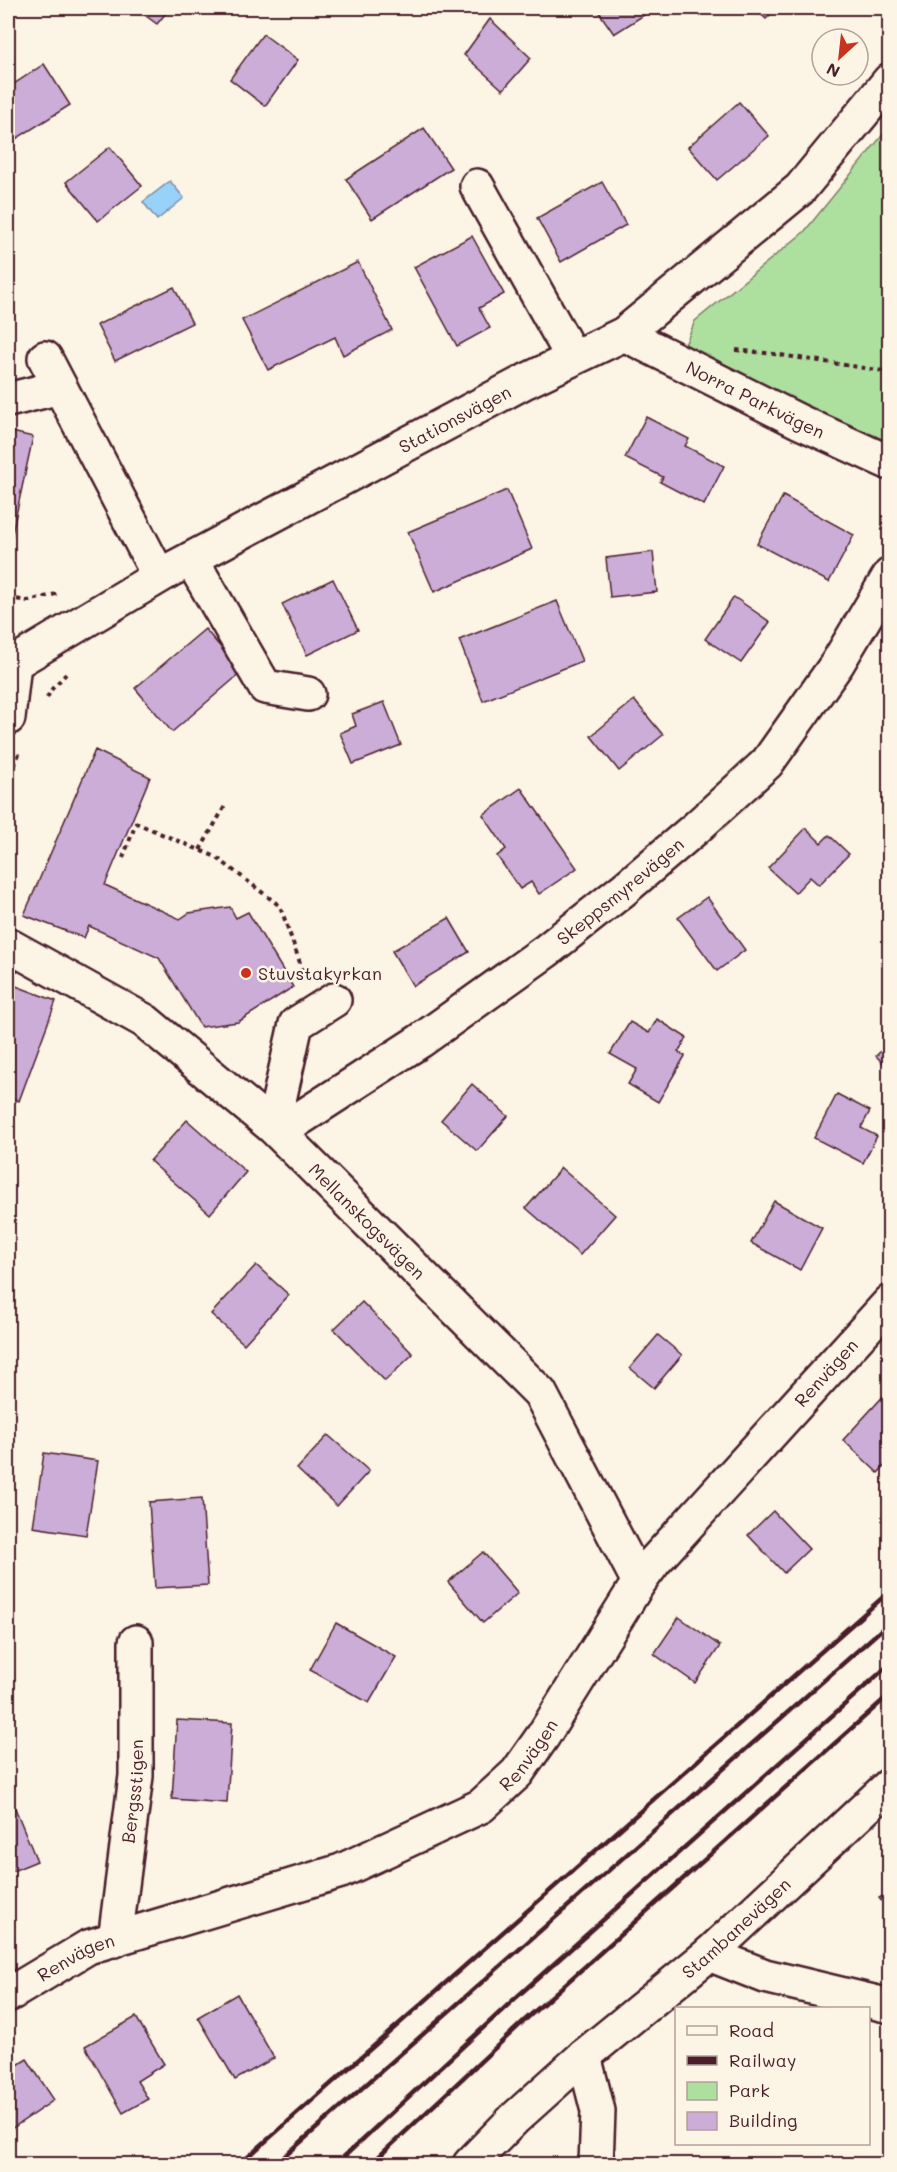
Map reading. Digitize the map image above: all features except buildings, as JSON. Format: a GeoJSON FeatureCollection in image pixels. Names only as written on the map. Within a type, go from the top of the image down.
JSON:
{"type":"FeatureCollection","features":[{"type":"Feature","properties":{"kind":"street","name":"Stationsvägen"},"geometry":{"type":"LineString","coordinates":[[15,731],[11,661],[159,576],[526,381],[624,334],[800,189],[890,80]]}},
{"type":"Feature","properties":{"kind":"street"},"geometry":{"type":"LineString","coordinates":[[477,186],[573,358]]}},
{"type":"Feature","properties":{"kind":"street","name":"Norra Parkvägen"},"geometry":{"type":"LineString","coordinates":[[624,334],[800,422],[890,463]]}},
{"type":"Feature","properties":{"kind":"street"},"geometry":{"type":"LineString","coordinates":[[8,399],[53,373],[159,576]]}},
{"type":"Feature","properties":{"kind":"street"},"geometry":{"type":"LineString","coordinates":[[191,559],[265,687],[308,694]]}},
{"type":"Feature","properties":{"kind":"street","name":"Skeppsmyrevägen"},"geometry":{"type":"LineString","coordinates":[[276,1130],[420,1041],[546,951],[697,827],[767,763],[837,664],[890,575]]}},
{"type":"Feature","properties":{"kind":"street","name":"Mellanskogsvägen"},"geometry":{"type":"LineString","coordinates":[[8,945],[145,1021],[276,1130],[540,1393],[639,1582]]}},
{"type":"Feature","properties":{"kind":"street"},"geometry":{"type":"LineString","coordinates":[[276,1130],[296,1024],[334,1000]]}},
{"type":"Feature","properties":{"kind":"street","name":"Renvägen"},"geometry":{"type":"LineString","coordinates":[[8,1995],[88,1947],[341,1871],[481,1806],[516,1773],[543,1736],[639,1582],[654,1562],[890,1302]]}},
{"type":"Feature","properties":{"kind":"street","name":"Bergsstigen"},"geometry":{"type":"LineString","coordinates":[[115,1940],[136,1776],[136,1642]]}},
{"type":"Feature","properties":{"kind":"street","name":"Stambanevägen"},"geometry":{"type":"LineString","coordinates":[[471,2164],[514,2119],[584,2056],[709,1954],[890,1785]]}},
{"type":"Feature","properties":{"kind":"street"},"geometry":{"type":"LineString","coordinates":[[709,1954],[765,1976],[890,2006]]}},
{"type":"Feature","properties":{"kind":"street"},"geometry":{"type":"LineString","coordinates":[[584,2056],[598,2111],[596,2164]]}},
{"type":"Feature","properties":{"kind":"path"},"geometry":{"type":"LineString","coordinates":[[730,349],[890,372]]}},
{"type":"Feature","properties":{"kind":"path"},"geometry":{"type":"LineString","coordinates":[[8,783],[15,731]]}},
{"type":"Feature","properties":{"kind":"path"},"geometry":{"type":"LineString","coordinates":[[200,850],[225,806]]}},
{"type":"Feature","properties":{"kind":"path"},"geometry":{"type":"LineString","coordinates":[[123,858],[136,824],[216,857],[280,906],[306,980],[334,1000]]}},
{"type":"Feature","properties":{"kind":"green space"},"geometry":{"type":"Polygon","coordinates":[[[889,127],[889,442],[714,364],[685,345],[695,321],[804,232],[889,127]]]}},
{"type":"Feature","properties":{"kind":"water"},"geometry":{"type":"Polygon","coordinates":[[[170,181],[184,198],[157,220],[143,202],[170,181]]]}},
{"type":"Feature","properties":{"kind":"railway"},"geometry":{"type":"LineString","coordinates":[[240,2164],[890,1591]]}},
{"type":"Feature","properties":{"kind":"railway"},"geometry":{"type":"LineString","coordinates":[[276,2164],[890,1622]]}},
{"type":"Feature","properties":{"kind":"railway"},"geometry":{"type":"LineString","coordinates":[[336,2164],[510,2003],[890,1664]]}},
{"type":"Feature","properties":{"kind":"railway"},"geometry":{"type":"LineString","coordinates":[[371,2164],[525,2020],[890,1694]]}},
{"type":"Feature","properties":{"kind":"place","name":"Stuvstakyrkan"},"geometry":{"type":"Point","coordinates":[246,973]}}]}
